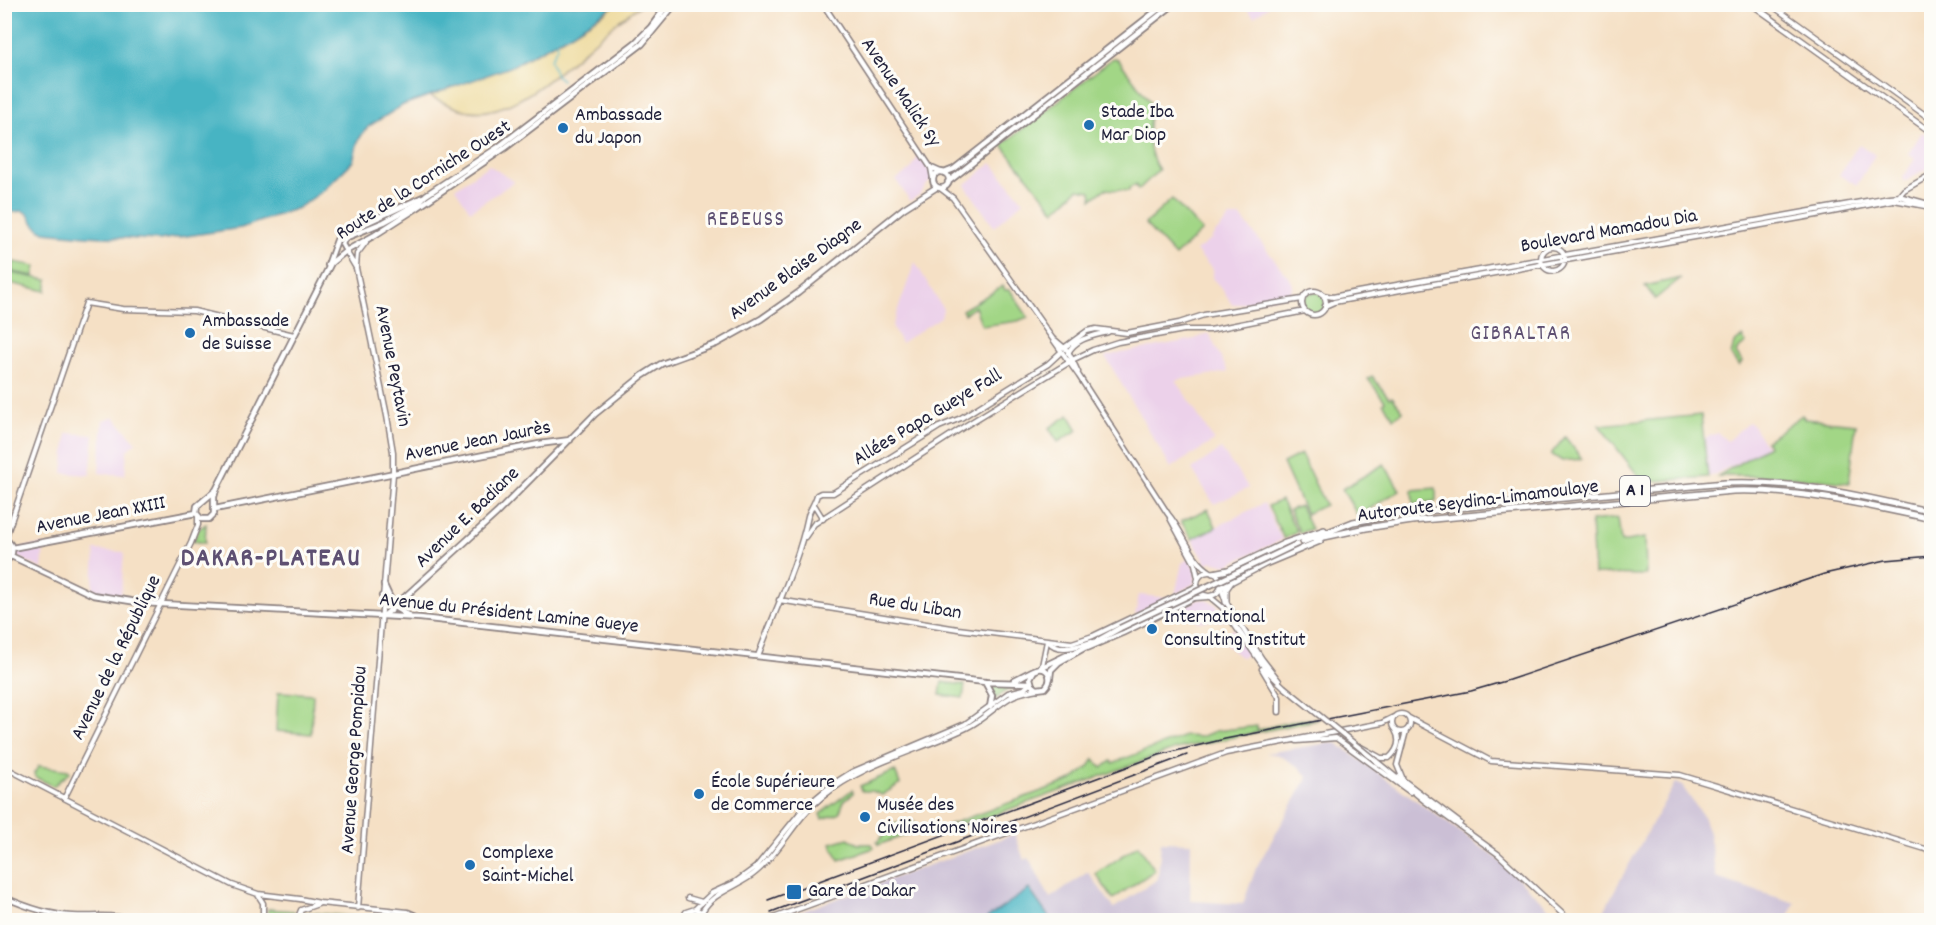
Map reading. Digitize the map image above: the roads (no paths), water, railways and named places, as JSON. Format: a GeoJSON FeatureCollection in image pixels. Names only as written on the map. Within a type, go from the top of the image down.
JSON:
{"type":"FeatureCollection","features":[{"type":"Feature","properties":{"kind":"highway","name":"Autoroute Seydina-Limamoulaye"},"geometry":{"type":"LineString","coordinates":[[1300,543],[1337,527],[1371,519],[1701,484],[1759,482],[1833,490],[1932,510]]}},
{"type":"Feature","properties":{"kind":"highway","name":"Autoroute Seydina-Limamoulaye"},"geometry":{"type":"LineString","coordinates":[[1300,543],[1366,528],[1445,518],[1733,491],[1805,494],[1932,519]]}},
{"type":"Feature","properties":{"kind":"highway"},"geometry":{"type":"LineString","coordinates":[[1212,573],[1228,570],[1299,538],[1337,527]]}},
{"type":"Feature","properties":{"kind":"highway"},"geometry":{"type":"LineString","coordinates":[[1221,588],[1244,574],[1300,548],[1339,534]]}},
{"type":"Feature","properties":{"kind":"highway"},"geometry":{"type":"LineString","coordinates":[[1226,602],[1227,586],[1244,574]]}},
{"type":"Feature","properties":{"kind":"main road","name":"Route de la Corniche Ouest"},"geometry":{"type":"LineString","coordinates":[[322,281],[337,240],[342,234],[426,195],[497,148],[635,43],[651,27],[668,4]]}},
{"type":"Feature","properties":{"kind":"main road","name":"Route de la Corniche Ouest"},"geometry":{"type":"LineString","coordinates":[[322,281],[334,260],[346,250],[369,238],[505,148],[630,53],[656,29],[675,4]]}},
{"type":"Feature","properties":{"kind":"main road"},"geometry":{"type":"LineString","coordinates":[[1165,4],[954,169],[935,175],[936,184],[945,187],[948,182],[1174,4]]}},
{"type":"Feature","properties":{"kind":"main road"},"geometry":{"type":"LineString","coordinates":[[943,173],[948,177],[948,182]]}},
{"type":"Feature","properties":{"kind":"main road","name":"Avenue Blaise Diagne"},"geometry":{"type":"LineString","coordinates":[[570,440],[595,414],[653,368],[716,344],[761,319],[798,293],[936,184]]}},
{"type":"Feature","properties":{"kind":"main road"},"geometry":{"type":"LineString","coordinates":[[346,250],[342,244],[345,238],[404,212],[426,195]]}},
{"type":"Feature","properties":{"kind":"main road"},"geometry":{"type":"LineString","coordinates":[[216,490],[197,506],[197,515],[206,520],[213,516],[216,490],[322,281]]}},
{"type":"Feature","properties":{"kind":"main road","name":"Avenue Jean Jaurès"},"geometry":{"type":"LineString","coordinates":[[215,508],[539,444],[570,440]]}},
{"type":"Feature","properties":{"kind":"main road","name":"Avenue E. Badiane"},"geometry":{"type":"LineString","coordinates":[[383,615],[497,513],[570,440]]}},
{"type":"Feature","properties":{"kind":"main road"},"geometry":{"type":"LineString","coordinates":[[204,501],[209,501],[215,508]]}},
{"type":"Feature","properties":{"kind":"main road","name":"Avenue Jean XXIII"},"geometry":{"type":"LineString","coordinates":[[12,548],[197,515]]}},
{"type":"Feature","properties":{"kind":"main road"},"geometry":{"type":"LineString","coordinates":[[4,562],[11,556],[12,548],[5,539]]}},
{"type":"Feature","properties":{"kind":"main road","name":"A 1"},"geometry":{"type":"LineString","coordinates":[[1050,678],[1051,670],[1055,665],[1095,641],[1300,543]]}},
{"type":"Feature","properties":{"kind":"main road","name":"Avenue du Président Lamine Gueye"},"geometry":{"type":"LineString","coordinates":[[11,556],[93,595],[162,604],[398,616],[985,682],[1030,683]]}},
{"type":"Feature","properties":{"kind":"main road"},"geometry":{"type":"LineString","coordinates":[[384,585],[392,609],[411,618]]}},
{"type":"Feature","properties":{"kind":"main road"},"geometry":{"type":"LineString","coordinates":[[382,596],[398,616]]}},
{"type":"Feature","properties":{"kind":"main road","name":"A 1"},"geometry":{"type":"LineString","coordinates":[[1035,670],[1063,655],[1079,650]]}},
{"type":"Feature","properties":{"kind":"main road"},"geometry":{"type":"LineString","coordinates":[[1035,670],[1045,670],[1050,678],[1047,687],[1037,689],[1030,683],[1030,676],[1035,670]]}},
{"type":"Feature","properties":{"kind":"main road","name":"Avenue du Président Lamine Gueye"},"geometry":{"type":"LineString","coordinates":[[1012,681],[1035,670]]}},
{"type":"Feature","properties":{"kind":"main road"},"geometry":{"type":"LineString","coordinates":[[985,682],[992,695],[990,707]]}},
{"type":"Feature","properties":{"kind":"street","name":"Avenue Malick Sy"},"geometry":{"type":"LineString","coordinates":[[823,4],[931,168],[936,184]]}},
{"type":"Feature","properties":{"kind":"street"},"geometry":{"type":"LineString","coordinates":[[1751,4],[1932,133]]}},
{"type":"Feature","properties":{"kind":"street"},"geometry":{"type":"LineString","coordinates":[[1770,4],[1932,120]]}},
{"type":"Feature","properties":{"kind":"street","name":"Avenue Malick Sy"},"geometry":{"type":"LineString","coordinates":[[931,168],[943,173]]}},
{"type":"Feature","properties":{"kind":"street"},"geometry":{"type":"LineString","coordinates":[[1893,200],[1904,190],[1932,174]]}},
{"type":"Feature","properties":{"kind":"street"},"geometry":{"type":"LineString","coordinates":[[948,182],[953,198]]}},
{"type":"Feature","properties":{"kind":"street"},"geometry":{"type":"LineString","coordinates":[[936,184],[953,198],[1070,362],[1168,514],[1197,569],[1197,585],[1200,593],[1222,607],[1254,655],[1278,697],[1279,712]]}},
{"type":"Feature","properties":{"kind":"street"},"geometry":{"type":"LineString","coordinates":[[1904,190],[1912,200]]}},
{"type":"Feature","properties":{"kind":"street"},"geometry":{"type":"LineString","coordinates":[[1899,196],[1932,206]]}},
{"type":"Feature","properties":{"kind":"street","name":"Boulevard Mamadou Dia"},"geometry":{"type":"LineString","coordinates":[[1565,258],[1810,210],[1899,196]]}},
{"type":"Feature","properties":{"kind":"street"},"geometry":{"type":"LineString","coordinates":[[1893,200],[1932,206]]}},
{"type":"Feature","properties":{"kind":"street","name":"Boulevard Mamadou Dia"},"geometry":{"type":"LineString","coordinates":[[1324,296],[1333,297],[1542,262],[1893,200]]}},
{"type":"Feature","properties":{"kind":"street"},"geometry":{"type":"LineString","coordinates":[[356,268],[357,254],[369,238]]}},
{"type":"Feature","properties":{"kind":"street"},"geometry":{"type":"LineString","coordinates":[[1551,247],[1559,249],[1565,258],[1561,268],[1555,271],[1547,270],[1542,262],[1544,251],[1551,247]]}},
{"type":"Feature","properties":{"kind":"street","name":"Avenue Peytavin"},"geometry":{"type":"LineString","coordinates":[[346,250],[356,268],[393,452],[382,596],[383,615]]}},
{"type":"Feature","properties":{"kind":"street","name":"Boulevard Mamadou Dia"},"geometry":{"type":"LineString","coordinates":[[1325,306],[1335,302],[1542,262]]}},
{"type":"Feature","properties":{"kind":"street"},"geometry":{"type":"LineString","coordinates":[[1312,290],[1324,296],[1325,306],[1317,314],[1311,315],[1305,311],[1302,299],[1305,294],[1312,290]]}},
{"type":"Feature","properties":{"kind":"street"},"geometry":{"type":"LineString","coordinates":[[1061,352],[1087,337],[1108,332],[1127,333],[1179,323],[1204,315],[1302,299]]}},
{"type":"Feature","properties":{"kind":"street"},"geometry":{"type":"LineString","coordinates":[[5,539],[86,303],[123,309],[194,311],[295,336]]}},
{"type":"Feature","properties":{"kind":"street"},"geometry":{"type":"LineString","coordinates":[[1070,362],[1093,350],[1118,342],[1184,330],[1210,330],[1305,311]]}},
{"type":"Feature","properties":{"kind":"street"},"geometry":{"type":"LineString","coordinates":[[1053,337],[1067,349],[1070,362]]}},
{"type":"Feature","properties":{"kind":"street","name":"Allées Papa Gueye Fall"},"geometry":{"type":"LineString","coordinates":[[814,506],[819,494],[829,494],[838,490],[939,427],[961,418],[1048,364],[1061,352]]}},
{"type":"Feature","properties":{"kind":"street","name":"Allées Papa Gueye Fall"},"geometry":{"type":"LineString","coordinates":[[814,524],[965,426],[1070,362]]}},
{"type":"Feature","properties":{"kind":"street"},"geometry":{"type":"LineString","coordinates":[[758,656],[801,542],[809,513],[814,506],[823,519]]}},
{"type":"Feature","properties":{"kind":"street"},"geometry":{"type":"LineString","coordinates":[[1168,514],[1177,524],[1202,566],[1220,579],[1226,602],[1274,676]]}},
{"type":"Feature","properties":{"kind":"street","name":"Avenue de la République"},"geometry":{"type":"LineString","coordinates":[[195,532],[197,515]]}},
{"type":"Feature","properties":{"kind":"street","name":"Avenue de la République"},"geometry":{"type":"LineString","coordinates":[[65,797],[162,604],[195,532],[206,520]]}},
{"type":"Feature","properties":{"kind":"street"},"geometry":{"type":"LineString","coordinates":[[801,542],[814,524],[808,521]]}},
{"type":"Feature","properties":{"kind":"street"},"geometry":{"type":"LineString","coordinates":[[1198,579],[1203,574],[1212,573]]}},
{"type":"Feature","properties":{"kind":"street"},"geometry":{"type":"LineString","coordinates":[[1048,641],[1072,643],[1084,640],[1197,585]]}},
{"type":"Feature","properties":{"kind":"street"},"geometry":{"type":"LineString","coordinates":[[1079,650],[1095,646],[1194,598],[1216,594],[1221,588]]}},
{"type":"Feature","properties":{"kind":"street","name":"Rue du Liban"},"geometry":{"type":"LineString","coordinates":[[779,600],[1048,641]]}},
{"type":"Feature","properties":{"kind":"street","name":"Avenue George Pompidou"},"geometry":{"type":"LineString","coordinates":[[358,908],[383,615]]}},
{"type":"Feature","properties":{"kind":"street"},"geometry":{"type":"LineString","coordinates":[[1048,641],[1060,648],[1095,641]]}},
{"type":"Feature","properties":{"kind":"street"},"geometry":{"type":"LineString","coordinates":[[1042,666],[1048,641]]}},
{"type":"Feature","properties":{"kind":"street"},"geometry":{"type":"LineString","coordinates":[[1254,655],[1305,706],[1377,759],[1426,802]]}},
{"type":"Feature","properties":{"kind":"street"},"geometry":{"type":"LineString","coordinates":[[682,921],[686,912],[695,909],[712,893],[734,883],[756,867],[804,808],[833,784],[852,772],[965,724],[1011,691],[1024,688],[1030,683]]}},
{"type":"Feature","properties":{"kind":"street"},"geometry":{"type":"LineString","coordinates":[[702,912],[705,905],[715,897],[743,882],[762,867],[806,812],[822,796],[844,781],[966,729],[1011,697],[1037,689]]}},
{"type":"Feature","properties":{"kind":"street"},"geometry":{"type":"LineString","coordinates":[[768,921],[1226,753],[1382,723],[1403,714],[1491,762],[1680,775],[1932,851]]}},
{"type":"Feature","properties":{"kind":"street"},"geometry":{"type":"LineString","coordinates":[[1377,759],[1390,757],[1396,750],[1399,741],[1392,721],[1396,716]]}},
{"type":"Feature","properties":{"kind":"street"},"geometry":{"type":"LineString","coordinates":[[1404,780],[1398,772],[1397,764],[1410,724],[1409,718]]}},
{"type":"Feature","properties":{"kind":"street"},"geometry":{"type":"LineString","coordinates":[[1382,723],[1400,732],[1422,724]]}},
{"type":"Feature","properties":{"kind":"street"},"geometry":{"type":"LineString","coordinates":[[1334,731],[1336,738],[1466,829]]}},
{"type":"Feature","properties":{"kind":"street"},"geometry":{"type":"LineString","coordinates":[[1283,741],[1336,738]]}},
{"type":"Feature","properties":{"kind":"street"},"geometry":{"type":"LineString","coordinates":[[1390,757],[1397,764]]}},
{"type":"Feature","properties":{"kind":"street"},"geometry":{"type":"LineString","coordinates":[[1389,770],[1397,764]]}},
{"type":"Feature","properties":{"kind":"street"},"geometry":{"type":"LineString","coordinates":[[4,767],[232,885],[258,894],[358,908],[408,912],[415,915],[419,921]]}},
{"type":"Feature","properties":{"kind":"street"},"geometry":{"type":"LineString","coordinates":[[1389,770],[1498,854],[1569,921]]}},
{"type":"Feature","properties":{"kind":"street"},"geometry":{"type":"LineString","coordinates":[[258,894],[263,903],[263,921]]}},
{"type":"Feature","properties":{"kind":"street"},"geometry":{"type":"LineString","coordinates":[[4,897],[27,907],[60,915],[103,915],[134,921]]}},
{"type":"Feature","properties":{"kind":"street"},"geometry":{"type":"LineString","coordinates":[[688,898],[702,902]]}},
{"type":"Feature","properties":{"kind":"street"},"geometry":{"type":"LineString","coordinates":[[297,921],[301,910],[320,903]]}},
{"type":"Feature","properties":{"kind":"street"},"geometry":{"type":"LineString","coordinates":[[695,909],[702,912],[706,921]]}},
{"type":"Feature","properties":{"kind":"water"},"geometry":{"type":"Polygon","coordinates":[[[4,5],[615,5],[572,33],[510,67],[403,105],[369,126],[358,141],[353,161],[323,191],[298,208],[241,228],[159,240],[44,232],[35,225],[27,213],[22,211],[5,213],[4,5]]]}},
{"type":"Feature","properties":{"kind":"water"},"geometry":{"type":"Polygon","coordinates":[[[1029,889],[1051,920],[987,920],[987,918],[1029,889]]]}},
{"type":"Feature","properties":{"kind":"waterway"},"geometry":{"type":"LineString","coordinates":[[557,42],[557,47],[550,60],[556,75],[562,80]]}},
{"type":"Feature","properties":{"kind":"railway"},"geometry":{"type":"LineString","coordinates":[[768,900],[1159,755],[1225,739],[1471,691],[1824,574],[1886,560],[1932,556]]}},
{"type":"Feature","properties":{"kind":"railway"},"geometry":{"type":"LineString","coordinates":[[771,912],[1187,755]]}},
{"type":"Feature","properties":{"kind":"place","name":"Stade Iba Mar Diop"},"geometry":{"type":"Point","coordinates":[1089,125]}},
{"type":"Feature","properties":{"kind":"place","name":"Ambassade du Japon"},"geometry":{"type":"Point","coordinates":[563,128]}},
{"type":"Feature","properties":{"kind":"place","name":"Ambassade de Suisse"},"geometry":{"type":"Point","coordinates":[190,333]}},
{"type":"Feature","properties":{"kind":"place","name":"International Consulting Institut"},"geometry":{"type":"Point","coordinates":[1152,629]}},
{"type":"Feature","properties":{"kind":"place","name":"École Supérieure de Commerce"},"geometry":{"type":"Point","coordinates":[699,794]}},
{"type":"Feature","properties":{"kind":"place","name":"Musée des Civilisations Noires"},"geometry":{"type":"Point","coordinates":[865,817]}},
{"type":"Feature","properties":{"kind":"place","name":"Complexe Saint-Michel"},"geometry":{"type":"Point","coordinates":[470,865]}},
{"type":"Feature","properties":{"kind":"place","name":"Gare de Dakar"},"geometry":{"type":"Point","coordinates":[794,892]}},
{"type":"Feature","properties":{"kind":"district","name":"REBEUSS"},"geometry":{"type":"Point","coordinates":[746,221]}},
{"type":"Feature","properties":{"kind":"district","name":"GIBRALTAR"},"geometry":{"type":"Point","coordinates":[1521,335]}},
{"type":"Feature","properties":{"kind":"district","name":"DAKAR-PLATEAU"},"geometry":{"type":"Point","coordinates":[271,559]}}]}
